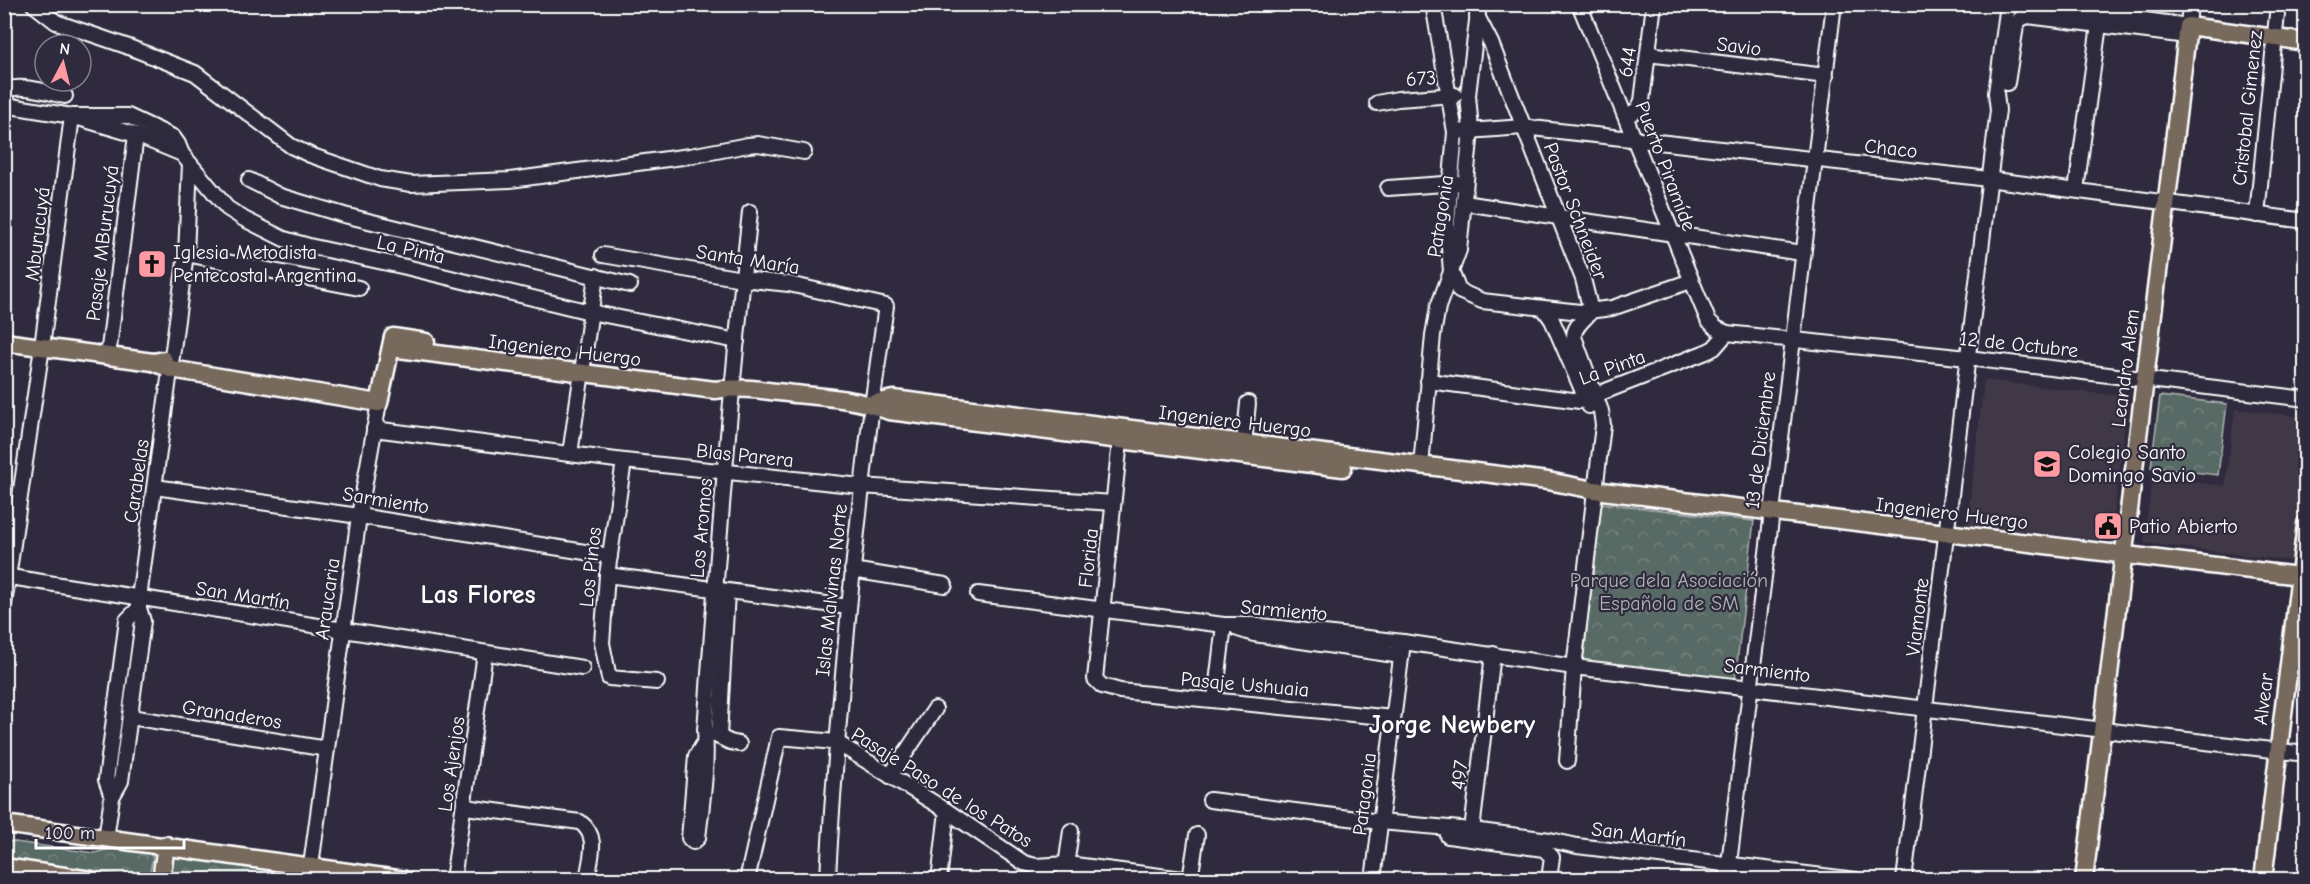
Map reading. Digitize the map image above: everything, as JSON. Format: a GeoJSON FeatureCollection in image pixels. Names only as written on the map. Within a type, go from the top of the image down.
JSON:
{"type":"FeatureCollection","features":[{"type":"Feature","properties":{"kind":"main road"},"geometry":{"type":"LineString","coordinates":[[2187,31],[2306,42]]}},
{"type":"Feature","properties":{"kind":"main road","name":"Leandro Alem"},"geometry":{"type":"LineString","coordinates":[[2084,879],[2187,31]]}},
{"type":"Feature","properties":{"kind":"main road"},"geometry":{"type":"LineString","coordinates":[[4,342],[172,364],[380,398]]}},
{"type":"Feature","properties":{"kind":"main road","name":"Ingeniero Huergo"},"geometry":{"type":"LineString","coordinates":[[392,343],[581,368],[717,380],[734,387],[871,404],[890,411],[1119,441],[1549,492],[1594,490]]}},
{"type":"Feature","properties":{"kind":"main road","name":"Araucaria"},"geometry":{"type":"LineString","coordinates":[[380,398],[392,343]]}},
{"type":"Feature","properties":{"kind":"main road","name":"Ingeniero Huergo"},"geometry":{"type":"LineString","coordinates":[[871,404],[893,399],[1548,481],[1594,490],[2302,577]]}},
{"type":"Feature","properties":{"kind":"main road","name":"Alvear"},"geometry":{"type":"LineString","coordinates":[[2263,879],[2278,751],[2297,663],[2306,524]]}},
{"type":"Feature","properties":{"kind":"main road"},"geometry":{"type":"LineString","coordinates":[[5,831],[66,844],[98,838],[166,845],[309,873],[405,879]]}},
{"type":"Feature","properties":{"kind":"main road"},"geometry":{"type":"LineString","coordinates":[[161,879],[166,845]]}},
{"type":"Feature","properties":{"kind":"main road"},"geometry":{"type":"LineString","coordinates":[[4,867],[91,879]]}},
{"type":"Feature","properties":{"kind":"street"},"geometry":{"type":"LineString","coordinates":[[33,4],[56,22],[195,73],[291,146],[310,156],[380,178],[411,184],[510,180],[690,156],[758,144],[804,152]]}},
{"type":"Feature","properties":{"kind":"street"},"geometry":{"type":"LineString","coordinates":[[1433,4],[1455,132],[1447,225],[1451,271],[1459,291],[1468,297],[1482,301],[1545,310],[1580,312],[1612,308],[1692,281]]}},
{"type":"Feature","properties":{"kind":"street","name":"Puerto Piramíde"},"geometry":{"type":"LineString","coordinates":[[1579,4],[1708,320],[1716,328],[1727,333]]}},
{"type":"Feature","properties":{"kind":"street","name":"644"},"geometry":{"type":"LineString","coordinates":[[1626,117],[1638,109],[1642,101],[1654,4]]}},
{"type":"Feature","properties":{"kind":"street","name":"13 de Diciembre"},"geometry":{"type":"LineString","coordinates":[[1727,879],[1834,4]]}},
{"type":"Feature","properties":{"kind":"street","name":"Leandro Alem"},"geometry":{"type":"LineString","coordinates":[[2187,31],[2190,4]]}},
{"type":"Feature","properties":{"kind":"street","name":"Cristobal Gimenez"},"geometry":{"type":"LineString","coordinates":[[2256,215],[2278,4]]}},
{"type":"Feature","properties":{"kind":"street"},"geometry":{"type":"LineString","coordinates":[[1989,179],[1998,110],[1996,93],[2008,5],[2102,15],[2187,31]]}},
{"type":"Feature","properties":{"kind":"street","name":"Patagonia"},"geometry":{"type":"LineString","coordinates":[[1421,466],[1428,381],[1438,307],[1459,250],[1471,130],[1468,95],[1478,10]]}},
{"type":"Feature","properties":{"kind":"street","name":"Pastor Schneider"},"geometry":{"type":"LineString","coordinates":[[1478,10],[1583,279],[1591,310],[1587,317],[1576,326],[1574,337],[1590,398]]}},
{"type":"Feature","properties":{"kind":"street"},"geometry":{"type":"LineString","coordinates":[[1998,110],[2005,94],[2016,26],[2020,19],[2028,16],[2102,15]]}},
{"type":"Feature","properties":{"kind":"street"},"geometry":{"type":"LineString","coordinates":[[2076,190],[2102,15]]}},
{"type":"Feature","properties":{"kind":"street","name":"Savio"},"geometry":{"type":"LineString","coordinates":[[1648,54],[1826,76]]}},
{"type":"Feature","properties":{"kind":"street"},"geometry":{"type":"LineString","coordinates":[[4,90],[27,88],[65,96]]}},
{"type":"Feature","properties":{"kind":"street","name":"673"},"geometry":{"type":"LineString","coordinates":[[1377,103],[1468,95]]}},
{"type":"Feature","properties":{"kind":"street","name":"La Pinta"},"geometry":{"type":"LineString","coordinates":[[4,105],[72,116],[136,135],[186,159],[227,208],[244,219],[284,238],[309,246],[590,312],[737,341]]}},
{"type":"Feature","properties":{"kind":"street"},"geometry":{"type":"LineString","coordinates":[[72,116],[128,116],[173,138],[186,159]]}},
{"type":"Feature","properties":{"kind":"street","name":"Mburucuyá"},"geometry":{"type":"LineString","coordinates":[[4,605],[6,577],[42,348],[72,116]]}},
{"type":"Feature","properties":{"kind":"street","name":"Chaco"},"geometry":{"type":"LineString","coordinates":[[1455,132],[1523,127],[1633,138],[1989,179],[2306,221]]}},
{"type":"Feature","properties":{"kind":"street","name":"Pasaje MBurucuyá"},"geometry":{"type":"LineString","coordinates":[[108,356],[136,135]]}},
{"type":"Feature","properties":{"kind":"street","name":"Carabelas"},"geometry":{"type":"LineString","coordinates":[[98,838],[112,797],[121,781],[131,717],[143,621],[139,603],[186,254],[186,159]]}},
{"type":"Feature","properties":{"kind":"street","name":"Viamonte"},"geometry":{"type":"LineString","coordinates":[[1904,879],[1989,179]]}},
{"type":"Feature","properties":{"kind":"street"},"geometry":{"type":"LineString","coordinates":[[249,180],[279,196],[344,215],[630,285]]}},
{"type":"Feature","properties":{"kind":"street"},"geometry":{"type":"LineString","coordinates":[[1388,188],[1466,182]]}},
{"type":"Feature","properties":{"kind":"street"},"geometry":{"type":"LineString","coordinates":[[1464,203],[1802,253]]}},
{"type":"Feature","properties":{"kind":"street","name":"Los Aromos"},"geometry":{"type":"LineString","coordinates":[[710,736],[696,756],[689,838],[693,842],[698,838],[710,736],[721,591],[725,472],[750,212]]}},
{"type":"Feature","properties":{"kind":"street"},"geometry":{"type":"LineString","coordinates":[[186,254],[360,288]]}},
{"type":"Feature","properties":{"kind":"street","name":"Santa María"},"geometry":{"type":"LineString","coordinates":[[603,255],[742,279],[789,284],[886,306]]}},
{"type":"Feature","properties":{"kind":"street"},"geometry":{"type":"LineString","coordinates":[[570,454],[596,276]]}},
{"type":"Feature","properties":{"kind":"street","name":"Islas Malvinas Norte"},"geometry":{"type":"LineString","coordinates":[[828,879],[836,742],[852,570],[871,404],[886,306]]}},
{"type":"Feature","properties":{"kind":"street","name":"Pastor Schneider"},"geometry":{"type":"LineString","coordinates":[[1545,310],[1602,418],[1574,667],[1567,761]]}},
{"type":"Feature","properties":{"kind":"street","name":"La Pinta"},"geometry":{"type":"LineString","coordinates":[[1428,381],[1580,401],[1707,352],[1714,348],[1727,333]]}},
{"type":"Feature","properties":{"kind":"street","name":"12 de Octubre"},"geometry":{"type":"LineString","coordinates":[[1727,333],[2145,378],[2306,399]]}},
{"type":"Feature","properties":{"kind":"street","name":"Araucaria"},"geometry":{"type":"LineString","coordinates":[[309,873],[359,516],[380,398]]}},
{"type":"Feature","properties":{"kind":"street"},"geometry":{"type":"LineString","coordinates":[[1244,444],[1248,403]]}},
{"type":"Feature","properties":{"kind":"street","name":"Blas Parera"},"geometry":{"type":"LineString","coordinates":[[374,429],[624,461],[861,486],[1113,503]]}},
{"type":"Feature","properties":{"kind":"street","name":"Florida"},"geometry":{"type":"LineString","coordinates":[[1095,680],[1119,441]]}},
{"type":"Feature","properties":{"kind":"street","name":"Los Pinos"},"geometry":{"type":"LineString","coordinates":[[624,461],[607,575],[602,644],[609,678],[657,682]]}},
{"type":"Feature","properties":{"kind":"street","name":"Sarmiento"},"geometry":{"type":"LineString","coordinates":[[155,487],[610,555]]}},
{"type":"Feature","properties":{"kind":"street"},"geometry":{"type":"LineString","coordinates":[[852,570],[945,585]]}},
{"type":"Feature","properties":{"kind":"street"},"geometry":{"type":"LineString","coordinates":[[607,575],[849,607]]}},
{"type":"Feature","properties":{"kind":"street","name":"San Martín"},"geometry":{"type":"LineString","coordinates":[[6,577],[139,603],[344,631],[582,668]]}},
{"type":"Feature","properties":{"kind":"street","name":"Sarmiento"},"geometry":{"type":"LineString","coordinates":[[978,594],[1224,625],[1254,634],[1402,649],[1493,654],[1574,667],[2306,754]]}},
{"type":"Feature","properties":{"kind":"street","name":"Carabelas"},"geometry":{"type":"LineString","coordinates":[[112,797],[106,780],[127,620],[139,603]]}},
{"type":"Feature","properties":{"kind":"street"},"geometry":{"type":"LineString","coordinates":[[1215,699],[1224,625]]}},
{"type":"Feature","properties":{"kind":"street","name":"Patagonia"},"geometry":{"type":"LineString","coordinates":[[1373,879],[1402,649]]}},
{"type":"Feature","properties":{"kind":"street","name":"Los Ajenjos"},"geometry":{"type":"LineString","coordinates":[[453,879],[485,653]]}},
{"type":"Feature","properties":{"kind":"street","name":"497"},"geometry":{"type":"LineString","coordinates":[[1472,830],[1493,654]]}},
{"type":"Feature","properties":{"kind":"street","name":"Pasaje Ushuaia"},"geometry":{"type":"LineString","coordinates":[[1095,680],[1102,686],[1120,691],[1393,718]]}},
{"type":"Feature","properties":{"kind":"street"},"geometry":{"type":"LineString","coordinates":[[890,776],[935,709]]}},
{"type":"Feature","properties":{"kind":"street","name":"Granaderos"},"geometry":{"type":"LineString","coordinates":[[131,717],[327,749]]}},
{"type":"Feature","properties":{"kind":"street"},"geometry":{"type":"LineString","coordinates":[[710,736],[740,744]]}},
{"type":"Feature","properties":{"kind":"street","name":"Pasaje Paso de los Patos"},"geometry":{"type":"LineString","coordinates":[[747,879],[779,738],[836,742],[1024,862],[1036,866],[1067,864],[1190,879]]}},
{"type":"Feature","properties":{"kind":"street","name":"San Martín"},"geometry":{"type":"LineString","coordinates":[[1210,800],[1380,822],[1472,830],[1550,840],[1577,846],[1856,879]]}},
{"type":"Feature","properties":{"kind":"street"},"geometry":{"type":"LineString","coordinates":[[465,807],[580,822],[590,829],[593,837],[587,879]]}},
{"type":"Feature","properties":{"kind":"street"},"geometry":{"type":"LineString","coordinates":[[939,879],[947,811]]}},
{"type":"Feature","properties":{"kind":"street","name":"San Martín"},"geometry":{"type":"LineString","coordinates":[[1418,826],[1444,836],[1544,849],[1552,857],[1549,879]]}},
{"type":"Feature","properties":{"kind":"street"},"geometry":{"type":"LineString","coordinates":[[1064,879],[1071,831]]}},
{"type":"Feature","properties":{"kind":"street"},"geometry":{"type":"LineString","coordinates":[[1190,879],[1197,835]]}},
{"type":"Feature","properties":{"kind":"shaded area","name":"Colegio Santo Domingo Savio"},"geometry":{"type":"Polygon","coordinates":[[[1984,380],[2128,397],[2111,541],[1967,525],[1984,380]]]}},
{"type":"Feature","properties":{"kind":"shaded area"},"geometry":{"type":"Polygon","coordinates":[[[2235,409],[2305,417],[2305,449],[2292,561],[2144,543],[2152,477],[2225,486],[2235,409]]]}},
{"type":"Feature","properties":{"kind":"shaded area"},"geometry":{"type":"Polygon","coordinates":[[[749,868],[828,877],[846,879],[747,880],[749,868]]]}},
{"type":"Feature","properties":{"kind":"green space"},"geometry":{"type":"Polygon","coordinates":[[[2160,396],[2227,404],[2218,475],[2151,467],[2160,396]]]}},
{"type":"Feature","properties":{"kind":"green space","name":"Parque dela Asociación Española de SM"},"geometry":{"type":"Polygon","coordinates":[[[1602,503],[1754,521],[1735,680],[1583,661],[1602,503]]]}},
{"type":"Feature","properties":{"kind":"green space"},"geometry":{"type":"Polygon","coordinates":[[[8,841],[94,853],[109,849],[149,852],[153,858],[149,876],[124,876],[5,859],[4,844],[8,841]]]}},
{"type":"Feature","properties":{"kind":"green space"},"geometry":{"type":"Polygon","coordinates":[[[181,856],[294,872],[299,879],[168,880],[172,858],[181,856]]]}},
{"type":"Feature","properties":{"kind":"place","name":"Iglesia Metodista Pentecostal Argentina"},"geometry":{"type":"Point","coordinates":[152,264]}},
{"type":"Feature","properties":{"kind":"place","name":"Colegio Santo Domingo Savio"},"geometry":{"type":"Point","coordinates":[2047,464]}},
{"type":"Feature","properties":{"kind":"place","name":"Patio Abierto"},"geometry":{"type":"Point","coordinates":[2108,526]}},
{"type":"Feature","properties":{"kind":"district","name":"Las Flores"},"geometry":{"type":"Point","coordinates":[478,594]}},
{"type":"Feature","properties":{"kind":"district","name":"Jorge Newbery"},"geometry":{"type":"Point","coordinates":[1452,724]}}]}
